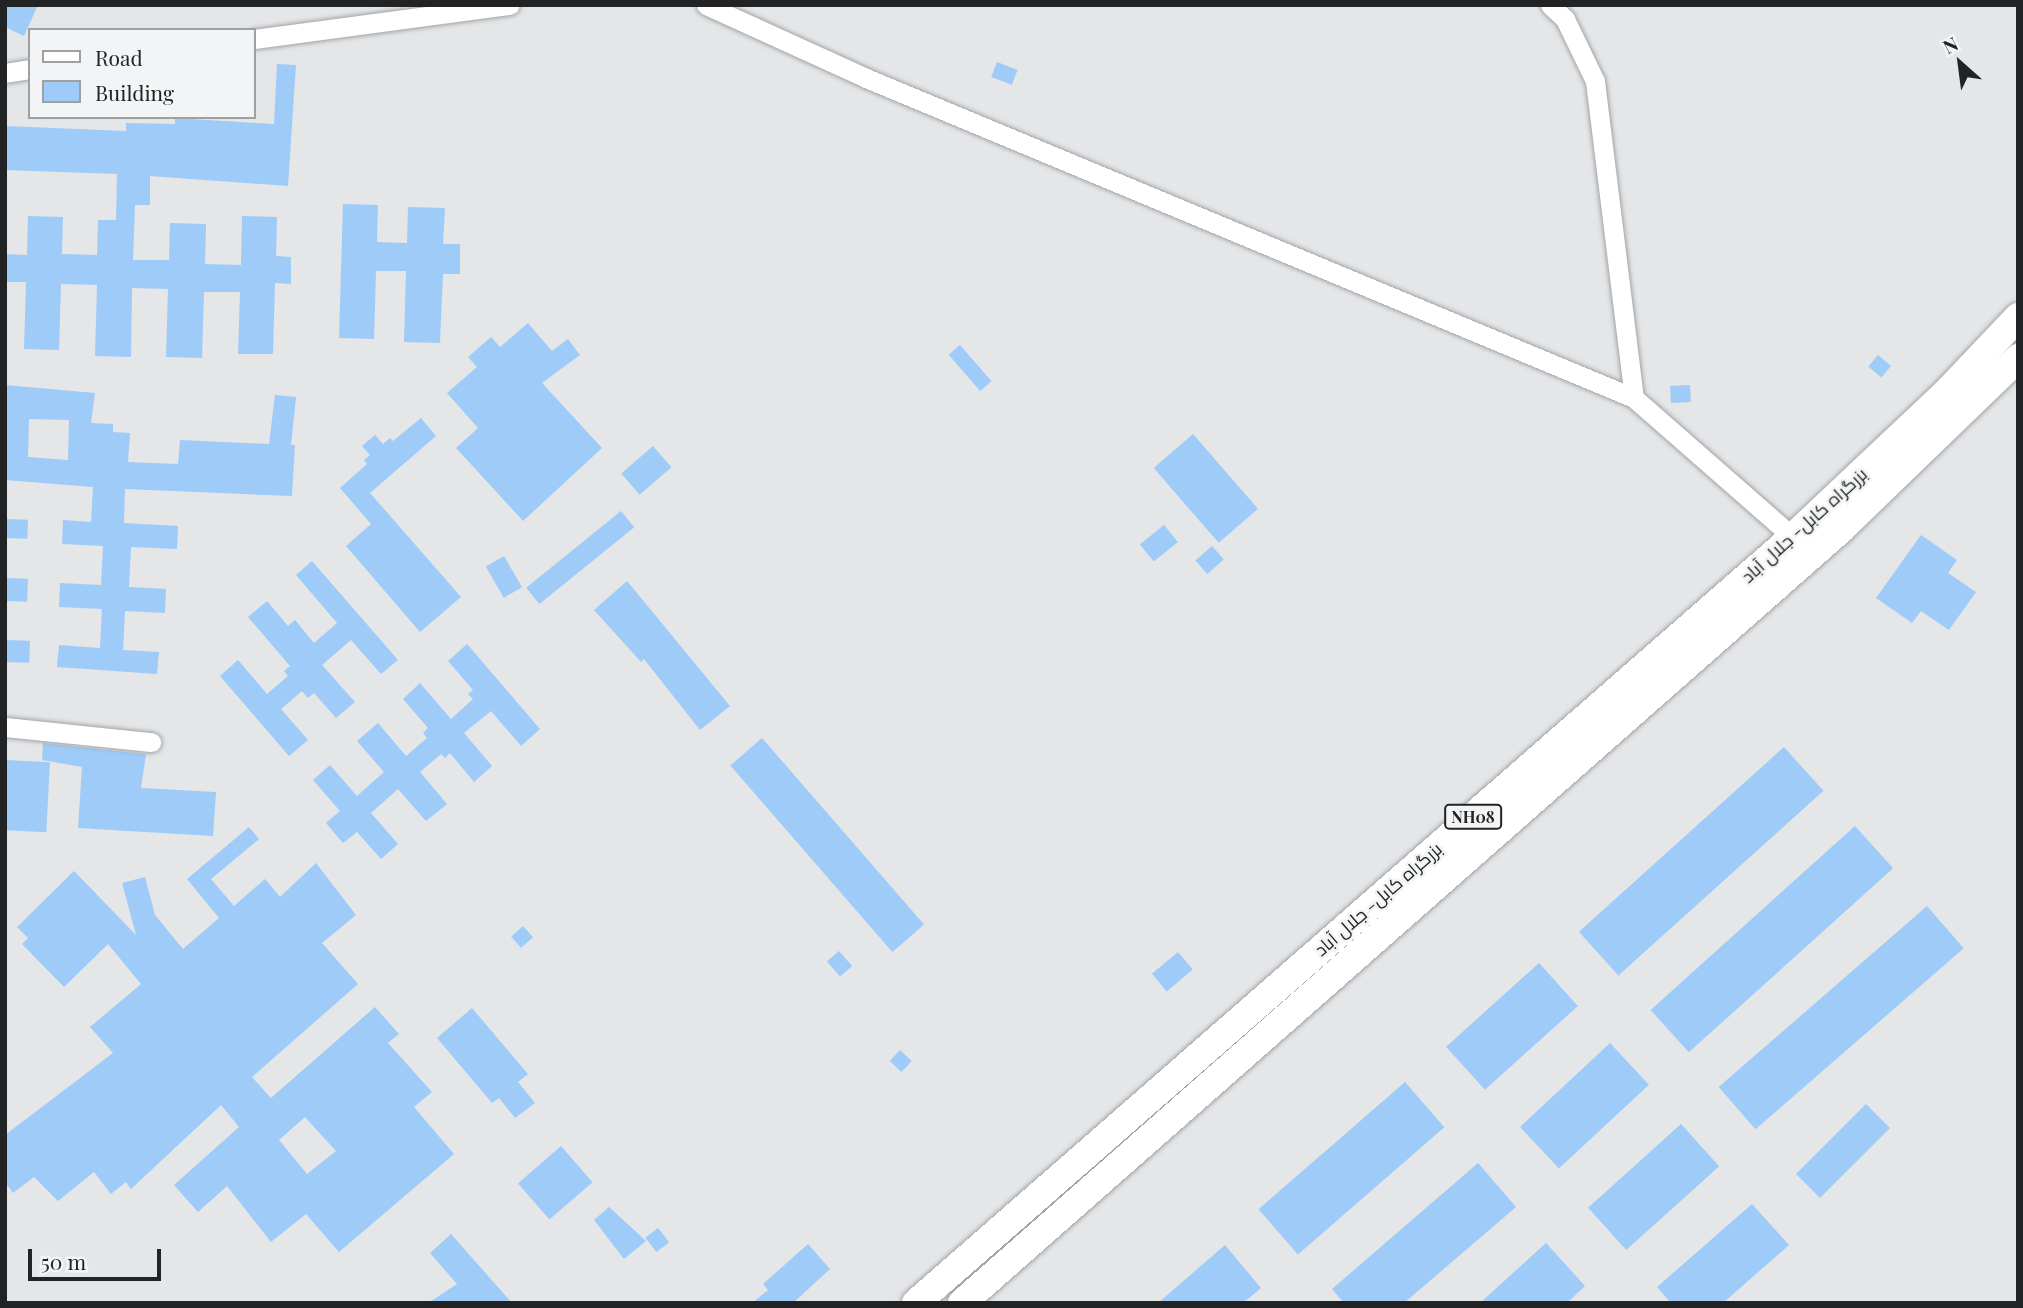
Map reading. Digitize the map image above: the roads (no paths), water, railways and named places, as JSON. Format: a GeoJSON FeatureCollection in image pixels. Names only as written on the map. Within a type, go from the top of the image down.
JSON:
{"type":"FeatureCollection","features":[{"type":"Feature","properties":{"kind":"highway","name":"بزرگراه کابل- جلال آباد"},"geometry":{"type":"LineString","coordinates":[[916,1303],[1745,596],[1793,537],[1831,520],[2018,317]]}},
{"type":"Feature","properties":{"kind":"highway","name":"بزرگراه کابل- جلال آباد"},"geometry":{"type":"LineString","coordinates":[[965,1300],[1745,596],[1831,520],[2014,371]]}},
{"type":"Feature","properties":{"kind":"highway"},"geometry":{"type":"LineString","coordinates":[[1946,393],[1965,413]]}},
{"type":"Feature","properties":{"kind":"highway"},"geometry":{"type":"LineString","coordinates":[[949,1275],[965,1300]]}},
{"type":"Feature","properties":{"kind":"street"},"geometry":{"type":"LineString","coordinates":[[256,39],[510,5]]}},
{"type":"Feature","properties":{"kind":"street"},"geometry":{"type":"LineString","coordinates":[[706,5],[866,78],[1634,397],[1793,537]]}},
{"type":"Feature","properties":{"kind":"street"},"geometry":{"type":"LineString","coordinates":[[1550,5],[1565,19],[1595,81],[1634,397]]}},
{"type":"Feature","properties":{"kind":"street"},"geometry":{"type":"LineString","coordinates":[[5,73],[28,69]]}},
{"type":"Feature","properties":{"kind":"street"},"geometry":{"type":"LineString","coordinates":[[5,727],[151,741]]}}]}
